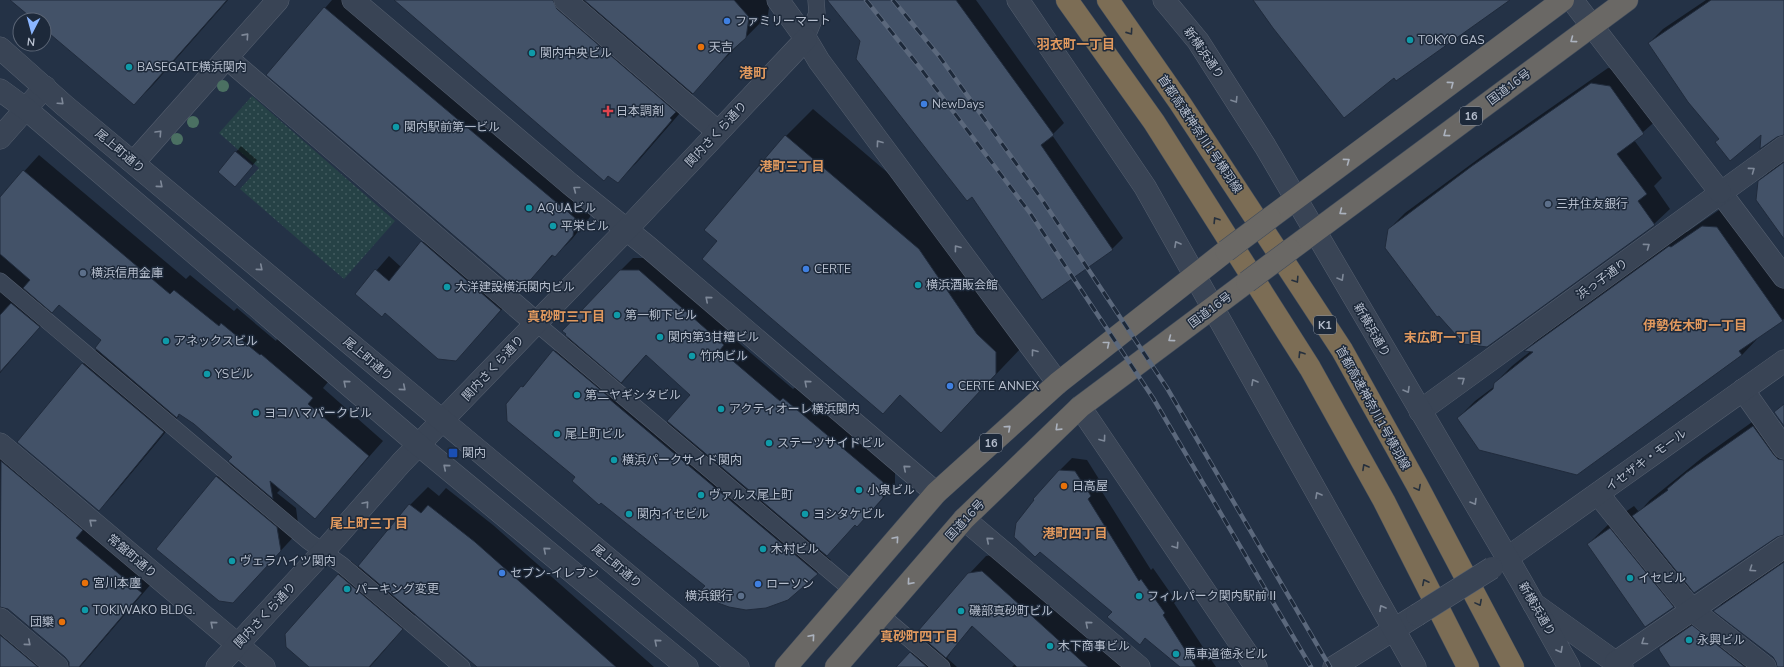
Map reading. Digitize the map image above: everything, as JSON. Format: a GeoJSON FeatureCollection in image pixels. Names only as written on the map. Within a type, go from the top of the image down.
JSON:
{"type":"FeatureCollection","features":[{"type":"Feature","properties":{"kind":"highway"},"geometry":{"type":"LineString","coordinates":[[1067,0],[1154,122],[1310,368],[1384,500],[1468,667]]}},
{"type":"Feature","properties":{"kind":"highway","name":"首都高速神奈川1号横羽線"},"geometry":{"type":"LineString","coordinates":[[1108,0],[1180,103],[1342,350],[1417,485],[1513,667]]}},
{"type":"Feature","properties":{"kind":"highway","name":"16"},"geometry":{"type":"LineString","coordinates":[[786,667],[936,493],[1058,383],[1194,274],[1563,0]]}},
{"type":"Feature","properties":{"kind":"highway","name":"国道16号"},"geometry":{"type":"LineString","coordinates":[[836,667],[964,519],[1080,407],[1627,0]]}},
{"type":"Feature","properties":{"kind":"street"},"geometry":{"type":"LineString","coordinates":[[134,162],[278,0]]}},
{"type":"Feature","properties":{"kind":"street"},"geometry":{"type":"LineString","coordinates":[[353,0],[570,184],[627,229],[936,493]]}},
{"type":"Feature","properties":{"kind":"street"},"geometry":{"type":"LineString","coordinates":[[565,0],[718,132]]}},
{"type":"Feature","properties":{"kind":"street"},"geometry":{"type":"LineString","coordinates":[[778,0],[806,38],[819,61],[1058,383]]}},
{"type":"Feature","properties":{"kind":"street","name":"新横浜通り"},"geometry":{"type":"LineString","coordinates":[[1164,0],[1198,42],[1296,199],[1420,411],[1500,563],[1534,604],[1570,667]]}},
{"type":"Feature","properties":{"kind":"street"},"geometry":{"type":"LineString","coordinates":[[1572,0],[1784,277]]}},
{"type":"Feature","properties":{"kind":"street"},"geometry":{"type":"LineString","coordinates":[[1018,1],[1145,187],[1415,667]]}},
{"type":"Feature","properties":{"kind":"street","name":"関内さくら通り"},"geometry":{"type":"LineString","coordinates":[[217,667],[323,552],[401,463],[420,446],[627,229],[806,38]]}},
{"type":"Feature","properties":{"kind":"street","name":"尾上町通り"},"geometry":{"type":"LineString","coordinates":[[0,48],[443,422],[738,667]]}},
{"type":"Feature","properties":{"kind":"street"},"geometry":{"type":"LineString","coordinates":[[227,58],[536,323]]}},
{"type":"Feature","properties":{"kind":"street"},"geometry":{"type":"LineString","coordinates":[[0,138],[45,87]]}},
{"type":"Feature","properties":{"kind":"street"},"geometry":{"type":"LineString","coordinates":[[0,90],[26,109],[420,446],[687,667]]}},
{"type":"Feature","properties":{"kind":"street","name":"浜っ子通り"},"geometry":{"type":"LineString","coordinates":[[1420,411],[1784,147]]}},
{"type":"Feature","properties":{"kind":"street","name":"イセザキ・モール"},"geometry":{"type":"LineString","coordinates":[[1334,667],[1500,563],[1784,361]]}},
{"type":"Feature","properties":{"kind":"street"},"geometry":{"type":"LineString","coordinates":[[1743,390],[1784,448]]}},
{"type":"Feature","properties":{"kind":"street"},"geometry":{"type":"LineString","coordinates":[[1080,407],[1107,444],[1256,667]]}},
{"type":"Feature","properties":{"kind":"street","name":"常盤町通り"},"geometry":{"type":"LineString","coordinates":[[0,444],[264,667]]}},
{"type":"Feature","properties":{"kind":"street"},"geometry":{"type":"LineString","coordinates":[[1598,494],[1692,610],[1765,667]]}},
{"type":"Feature","properties":{"kind":"street"},"geometry":{"type":"LineString","coordinates":[[964,519],[1139,667]]}},
{"type":"Feature","properties":{"kind":"street"},"geometry":{"type":"LineString","coordinates":[[1534,604],[1619,664],[1692,610],[1784,547]]}},
{"type":"Feature","properties":{"kind":"street"},"geometry":{"type":"LineString","coordinates":[[0,619],[57,667]]}},
{"type":"Feature","properties":{"kind":"lane"},"geometry":{"type":"LineString","coordinates":[[806,38],[817,13],[816,0]]}},
{"type":"Feature","properties":{"kind":"lane"},"geometry":{"type":"LineString","coordinates":[[0,281],[323,552],[342,565],[462,667]]}},
{"type":"Feature","properties":{"kind":"lane"},"geometry":{"type":"LineString","coordinates":[[536,323],[852,590]]}},
{"type":"Feature","properties":{"kind":"lane"},"geometry":{"type":"LineString","coordinates":[[881,615],[942,667]]}},
{"type":"Feature","properties":{"kind":"green space"},"geometry":{"type":"Polygon","coordinates":[[[252,96],[395,221],[344,279],[240,189],[259,168],[219,133],[252,96]]]}},
{"type":"Feature","properties":{"kind":"building","name":"BASEGATE横浜関内"},"geometry":{"type":"Polygon","coordinates":[[[10,0],[227,0],[134,105],[52,36],[52,12],[24,12],[10,0]]]}},
{"type":"Feature","properties":{"kind":"building","name":"関内中央ビル"},"geometry":{"type":"Polygon","coordinates":[[[394,0],[553,0],[557,9],[676,112],[670,118],[672,120],[618,183],[608,176],[604,181],[394,0]]]}},
{"type":"Feature","properties":{"kind":"building"},"geometry":{"type":"Polygon","coordinates":[[[584,0],[734,0],[749,17],[746,38],[729,53],[693,94],[584,0]]]}},
{"type":"Feature","properties":{"kind":"building"},"geometry":{"type":"Polygon","coordinates":[[[827,0],[956,0],[1054,135],[1041,145],[1113,250],[1042,300],[972,197],[967,201],[856,59],[860,41],[827,0]]]}},
{"type":"Feature","properties":{"kind":"building"},"geometry":{"type":"Polygon","coordinates":[[[1253,0],[1510,0],[1396,81],[1394,78],[1344,118],[1273,28],[1253,0]]]}},
{"type":"Feature","properties":{"kind":"building"},"geometry":{"type":"Polygon","coordinates":[[[1711,0],[1784,0],[1784,135],[1777,137],[1760,149],[1761,135],[1730,161],[1715,142],[1719,139],[1688,102],[1648,43],[1711,0]]]}},
{"type":"Feature","properties":{"kind":"building","name":"関内駅前第一ビル"},"geometry":{"type":"Polygon","coordinates":[[[324,7],[575,218],[573,236],[555,257],[552,255],[520,292],[266,75],[324,7]]]}},
{"type":"Feature","properties":{"kind":"building"},"geometry":{"type":"Polygon","coordinates":[[[1591,83],[1610,86],[1644,134],[1617,154],[1647,194],[1638,201],[1655,225],[1487,347],[1464,344],[1439,316],[1437,317],[1385,248],[1388,229],[1472,166],[1591,83]]]}},
{"type":"Feature","properties":{"kind":"building","name":"CERTE"},"geometry":{"type":"Polygon","coordinates":[[[785,135],[919,249],[977,334],[996,352],[996,374],[941,433],[900,395],[883,414],[702,259],[717,241],[704,230],[785,135]]]}},
{"type":"Feature","properties":{"kind":"building"},"geometry":{"type":"Polygon","coordinates":[[[235,151],[253,166],[235,187],[218,172],[235,151]]]}},
{"type":"Feature","properties":{"kind":"building"},"geometry":{"type":"Polygon","coordinates":[[[1784,162],[1784,239],[1756,200],[1758,181],[1784,162]]]}},
{"type":"Feature","properties":{"kind":"building"},"geometry":{"type":"Polygon","coordinates":[[[23,170],[170,294],[174,290],[219,326],[221,323],[260,355],[261,354],[313,398],[308,404],[369,456],[315,519],[270,481],[273,499],[228,461],[232,457],[194,424],[179,414],[177,418],[95,348],[101,340],[59,305],[52,313],[23,288],[30,280],[0,254],[0,197],[23,170]]]}},
{"type":"Feature","properties":{"kind":"building"},"geometry":{"type":"Polygon","coordinates":[[[1702,226],[1717,227],[1783,321],[1739,351],[1742,355],[1577,475],[1479,450],[1457,418],[1493,389],[1494,383],[1533,352],[1524,351],[1669,246],[1671,247],[1702,226]]]}},
{"type":"Feature","properties":{"kind":"building","name":"大洋建設横浜関内ビル"},"geometry":{"type":"Polygon","coordinates":[[[421,241],[501,310],[456,361],[438,359],[385,313],[382,317],[355,294],[375,269],[389,281],[421,241]]]}},
{"type":"Feature","properties":{"kind":"building"},"geometry":{"type":"Polygon","coordinates":[[[620,270],[639,270],[724,345],[720,350],[780,401],[783,398],[883,482],[883,498],[857,527],[855,525],[827,556],[667,421],[690,395],[646,355],[621,383],[562,331],[620,270]]]}},
{"type":"Feature","properties":{"kind":"building"},"geometry":{"type":"Polygon","coordinates":[[[11,303],[40,327],[0,372],[0,315],[11,303]]]}},
{"type":"Feature","properties":{"kind":"building"},"geometry":{"type":"Polygon","coordinates":[[[553,350],[818,574],[788,600],[766,608],[746,610],[729,607],[718,603],[699,592],[705,586],[601,503],[599,505],[572,481],[575,477],[507,421],[506,404],[521,386],[523,387],[553,350]]]}},
{"type":"Feature","properties":{"kind":"building"},"geometry":{"type":"Polygon","coordinates":[[[82,363],[164,432],[99,511],[17,442],[82,363]]]}},
{"type":"Feature","properties":{"kind":"building"},"geometry":{"type":"Polygon","coordinates":[[[1784,404],[1784,426],[1774,412],[1784,404]]]}},
{"type":"Feature","properties":{"kind":"building"},"geometry":{"type":"Polygon","coordinates":[[[1753,426],[1774,455],[1778,459],[1784,460],[1784,535],[1777,537],[1694,593],[1632,516],[1668,490],[1667,489],[1686,473],[1753,426]]]}},
{"type":"Feature","properties":{"kind":"building"},"geometry":{"type":"Polygon","coordinates":[[[1,461],[83,530],[76,538],[142,593],[79,667],[69,667],[69,662],[65,657],[8,609],[0,607],[1,461]]]}},
{"type":"Feature","properties":{"kind":"building"},"geometry":{"type":"Polygon","coordinates":[[[1059,470],[1075,471],[1091,496],[1088,499],[1139,581],[1141,579],[1165,613],[1163,615],[1196,667],[1180,667],[1145,638],[1140,645],[1107,617],[1112,612],[1040,552],[1035,557],[1014,537],[1016,523],[1034,500],[1033,499],[1059,470]]]}},
{"type":"Feature","properties":{"kind":"building"},"geometry":{"type":"Polygon","coordinates":[[[216,476],[277,527],[281,551],[233,603],[219,601],[156,549],[216,476]]]}},
{"type":"Feature","properties":{"kind":"building"},"geometry":{"type":"Polygon","coordinates":[[[409,504],[421,513],[428,505],[475,542],[616,667],[477,667],[358,566],[409,504]]]}},
{"type":"Feature","properties":{"kind":"building","name":"イセビル"},"geometry":{"type":"Polygon","coordinates":[[[1610,528],[1674,607],[1645,627],[1587,544],[1610,528]]]}},
{"type":"Feature","properties":{"kind":"building"},"geometry":{"type":"Polygon","coordinates":[[[1784,562],[1784,667],[1777,667],[1773,657],[1713,611],[1784,562]]]}},
{"type":"Feature","properties":{"kind":"building"},"geometry":{"type":"Polygon","coordinates":[[[982,571],[1088,667],[1017,667],[972,626],[946,658],[923,638],[924,637],[918,631],[968,573],[982,571]]]}},
{"type":"Feature","properties":{"kind":"building"},"geometry":{"type":"Polygon","coordinates":[[[338,574],[403,629],[369,667],[309,667],[286,647],[285,634],[338,574]]]}},
{"type":"Feature","properties":{"kind":"building","name":"永興ビル"},"geometry":{"type":"Polygon","coordinates":[[[1692,625],[1745,667],[1670,667],[1659,648],[1692,625]]]}},
{"type":"Feature","properties":{"kind":"building"},"geometry":{"type":"Polygon","coordinates":[[[0,635],[38,667],[0,667],[0,635]]]}},
{"type":"Feature","properties":{"kind":"building"},"geometry":{"type":"Polygon","coordinates":[[[910,652],[927,667],[896,667],[910,652]]]}},
{"type":"Feature","properties":{"kind":"railway"},"geometry":{"type":"LineString","coordinates":[[866,0],[921,69],[1030,213],[1153,398],[1311,667]]}},
{"type":"Feature","properties":{"kind":"railway"},"geometry":{"type":"LineString","coordinates":[[893,0],[939,56],[1043,201],[1167,388],[1330,667]]}},
{"type":"Feature","properties":{"kind":"place","name":"ファミリーマート"},"geometry":{"type":"Point","coordinates":[727,21]}},
{"type":"Feature","properties":{"kind":"place","name":"TOKYO GAS"},"geometry":{"type":"Point","coordinates":[1410,40]}},
{"type":"Feature","properties":{"kind":"place","name":"天吉"},"geometry":{"type":"Point","coordinates":[701,47]}},
{"type":"Feature","properties":{"kind":"place","name":"関内中央ビル"},"geometry":{"type":"Point","coordinates":[532,53]}},
{"type":"Feature","properties":{"kind":"place","name":"BASEGATE横浜関内"},"geometry":{"type":"Point","coordinates":[129,67]}},
{"type":"Feature","properties":{"kind":"place","name":"NewDays"},"geometry":{"type":"Point","coordinates":[924,104]}},
{"type":"Feature","properties":{"kind":"place","name":"日本調剤"},"geometry":{"type":"Point","coordinates":[608,111]}},
{"type":"Feature","properties":{"kind":"place","name":"関内駅前第一ビル"},"geometry":{"type":"Point","coordinates":[396,127]}},
{"type":"Feature","properties":{"kind":"place","name":"三井住友銀行"},"geometry":{"type":"Point","coordinates":[1548,204]}},
{"type":"Feature","properties":{"kind":"place","name":"AQUAビル"},"geometry":{"type":"Point","coordinates":[529,208]}},
{"type":"Feature","properties":{"kind":"place","name":"平栄ビル"},"geometry":{"type":"Point","coordinates":[553,226]}},
{"type":"Feature","properties":{"kind":"place","name":"CERTE"},"geometry":{"type":"Point","coordinates":[806,269]}},
{"type":"Feature","properties":{"kind":"place","name":"横浜信用金庫"},"geometry":{"type":"Point","coordinates":[83,273]}},
{"type":"Feature","properties":{"kind":"place","name":"横浜酒販会館"},"geometry":{"type":"Point","coordinates":[918,285]}},
{"type":"Feature","properties":{"kind":"place","name":"大洋建設横浜関内ビル"},"geometry":{"type":"Point","coordinates":[447,287]}},
{"type":"Feature","properties":{"kind":"place","name":"第一柳下ビル"},"geometry":{"type":"Point","coordinates":[617,315]}},
{"type":"Feature","properties":{"kind":"place","name":"関内第3甘糟ビル"},"geometry":{"type":"Point","coordinates":[660,337]}},
{"type":"Feature","properties":{"kind":"place","name":"アネックスビル"},"geometry":{"type":"Point","coordinates":[166,341]}},
{"type":"Feature","properties":{"kind":"place","name":"竹内ビル"},"geometry":{"type":"Point","coordinates":[692,356]}},
{"type":"Feature","properties":{"kind":"place","name":"YSビル"},"geometry":{"type":"Point","coordinates":[207,374]}},
{"type":"Feature","properties":{"kind":"place","name":"CERTE ANNEX"},"geometry":{"type":"Point","coordinates":[950,386]}},
{"type":"Feature","properties":{"kind":"place","name":"第二ヤギシタビル"},"geometry":{"type":"Point","coordinates":[577,395]}},
{"type":"Feature","properties":{"kind":"place","name":"アクティオーレ横浜関内"},"geometry":{"type":"Point","coordinates":[721,409]}},
{"type":"Feature","properties":{"kind":"place","name":"ヨコハマパークビル"},"geometry":{"type":"Point","coordinates":[256,413]}},
{"type":"Feature","properties":{"kind":"place","name":"尾上町ビル"},"geometry":{"type":"Point","coordinates":[557,434]}},
{"type":"Feature","properties":{"kind":"place","name":"ステーツサイドビル"},"geometry":{"type":"Point","coordinates":[769,443]}},
{"type":"Feature","properties":{"kind":"place","name":"関内"},"geometry":{"type":"Point","coordinates":[453,453]}},
{"type":"Feature","properties":{"kind":"place","name":"横浜パークサイド関内"},"geometry":{"type":"Point","coordinates":[614,460]}},
{"type":"Feature","properties":{"kind":"place","name":"日高屋"},"geometry":{"type":"Point","coordinates":[1064,486]}},
{"type":"Feature","properties":{"kind":"place","name":"小泉ビル"},"geometry":{"type":"Point","coordinates":[859,490]}},
{"type":"Feature","properties":{"kind":"place","name":"ヴァルス尾上町"},"geometry":{"type":"Point","coordinates":[701,495]}},
{"type":"Feature","properties":{"kind":"place","name":"関内イセビル"},"geometry":{"type":"Point","coordinates":[629,514]}},
{"type":"Feature","properties":{"kind":"place","name":"ヨシタケビル"},"geometry":{"type":"Point","coordinates":[805,514]}},
{"type":"Feature","properties":{"kind":"place","name":"木村ビル"},"geometry":{"type":"Point","coordinates":[763,549]}},
{"type":"Feature","properties":{"kind":"place","name":"ヴェラハイツ関内"},"geometry":{"type":"Point","coordinates":[232,561]}},
{"type":"Feature","properties":{"kind":"place","name":"セブン-イレブン"},"geometry":{"type":"Point","coordinates":[502,573]}},
{"type":"Feature","properties":{"kind":"place","name":"イセビル"},"geometry":{"type":"Point","coordinates":[1630,578]}},
{"type":"Feature","properties":{"kind":"place","name":"宮川本廛"},"geometry":{"type":"Point","coordinates":[85,583]}},
{"type":"Feature","properties":{"kind":"place","name":"ローソン"},"geometry":{"type":"Point","coordinates":[758,584]}},
{"type":"Feature","properties":{"kind":"place","name":"パーキング変更"},"geometry":{"type":"Point","coordinates":[347,589]}},
{"type":"Feature","properties":{"kind":"place","name":"横浜銀行"},"geometry":{"type":"Point","coordinates":[741,596]}},
{"type":"Feature","properties":{"kind":"place","name":"フィルパーク関内駅前Ⅱ"},"geometry":{"type":"Point","coordinates":[1139,596]}},
{"type":"Feature","properties":{"kind":"place","name":"TOKIWAKO BLDG."},"geometry":{"type":"Point","coordinates":[85,610]}},
{"type":"Feature","properties":{"kind":"place","name":"磯部真砂町ビル"},"geometry":{"type":"Point","coordinates":[961,611]}},
{"type":"Feature","properties":{"kind":"place","name":"団欒"},"geometry":{"type":"Point","coordinates":[62,622]}},
{"type":"Feature","properties":{"kind":"place","name":"永興ビル"},"geometry":{"type":"Point","coordinates":[1689,640]}},
{"type":"Feature","properties":{"kind":"place","name":"木下商事ビル"},"geometry":{"type":"Point","coordinates":[1050,646]}},
{"type":"Feature","properties":{"kind":"place","name":"馬車道徳永ビル"},"geometry":{"type":"Point","coordinates":[1176,654]}},
{"type":"Feature","properties":{"kind":"district","name":"羽衣町一丁目"},"geometry":{"type":"Point","coordinates":[1076,44]}},
{"type":"Feature","properties":{"kind":"district","name":"港町"},"geometry":{"type":"Point","coordinates":[753,73]}},
{"type":"Feature","properties":{"kind":"district","name":"港町三丁目"},"geometry":{"type":"Point","coordinates":[792,166]}},
{"type":"Feature","properties":{"kind":"district","name":"真砂町三丁目"},"geometry":{"type":"Point","coordinates":[566,316]}},
{"type":"Feature","properties":{"kind":"district","name":"伊勢佐木町一丁目"},"geometry":{"type":"Point","coordinates":[1695,325]}},
{"type":"Feature","properties":{"kind":"district","name":"末広町一丁目"},"geometry":{"type":"Point","coordinates":[1443,337]}},
{"type":"Feature","properties":{"kind":"district","name":"尾上町三丁目"},"geometry":{"type":"Point","coordinates":[369,523]}},
{"type":"Feature","properties":{"kind":"district","name":"港町四丁目"},"geometry":{"type":"Point","coordinates":[1075,533]}},
{"type":"Feature","properties":{"kind":"district","name":"真砂町四丁目"},"geometry":{"type":"Point","coordinates":[919,636]}}]}
